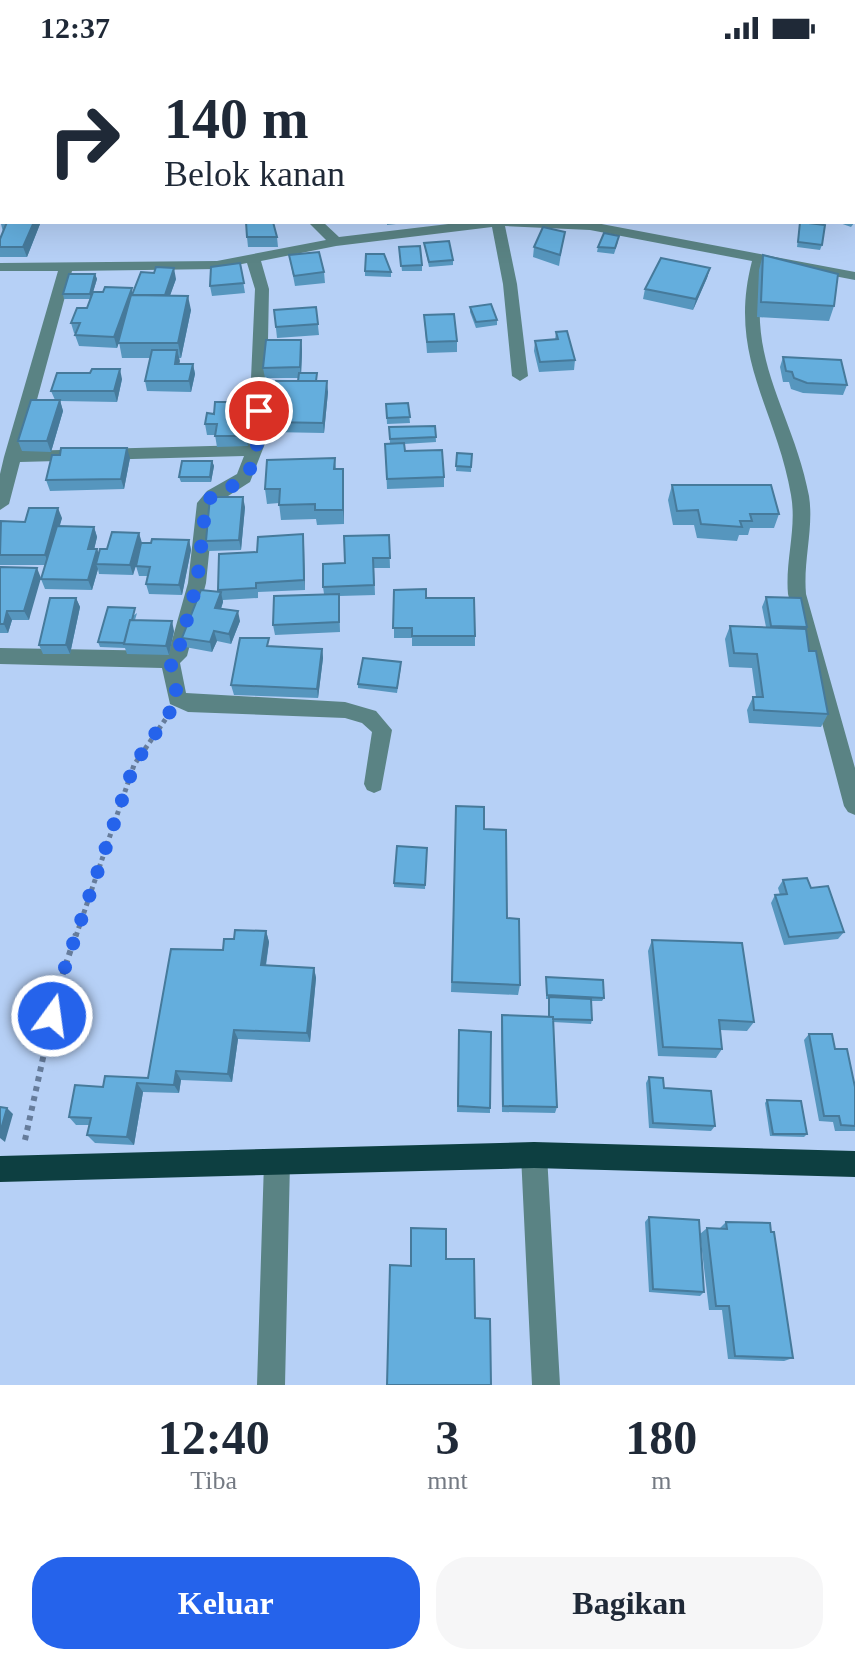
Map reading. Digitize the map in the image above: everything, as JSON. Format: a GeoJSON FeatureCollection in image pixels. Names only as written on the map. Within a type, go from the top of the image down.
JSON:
{"type":"FeatureCollection","features":[{"type":"Feature","properties":{"kind":"main road"},"geometry":{"type":"LineString","coordinates":[[9,1169],[534,1155],[854,1170]]}},
{"type":"Feature","properties":{"kind":"street"},"geometry":{"type":"LineString","coordinates":[[317,224],[336,242]]}},
{"type":"Feature","properties":{"kind":"street"},"geometry":{"type":"LineString","coordinates":[[0,267],[204,266],[336,242],[482,224]]}},
{"type":"Feature","properties":{"kind":"street"},"geometry":{"type":"LineString","coordinates":[[498,224],[510,284],[520,376]]}},
{"type":"Feature","properties":{"kind":"street"},"geometry":{"type":"LineString","coordinates":[[544,224],[590,226],[855,276]]}},
{"type":"Feature","properties":{"kind":"street"},"geometry":{"type":"LineString","coordinates":[[760,257],[748,308],[753,346],[799,490],[803,516],[794,575],[797,594],[855,806]]}},
{"type":"Feature","properties":{"kind":"street"},"geometry":{"type":"LineString","coordinates":[[0,656],[170,660],[177,656],[197,583],[206,503],[213,495],[244,478],[256,450],[262,289],[253,259]]}},
{"type":"Feature","properties":{"kind":"street"},"geometry":{"type":"LineString","coordinates":[[0,504],[66,268]]}},
{"type":"Feature","properties":{"kind":"street"},"geometry":{"type":"LineString","coordinates":[[12,457],[256,450]]}},
{"type":"Feature","properties":{"kind":"street"},"geometry":{"type":"LineString","coordinates":[[170,660],[178,700],[188,704],[345,710],[369,717],[382,730],[374,784]]}},
{"type":"Feature","properties":{"kind":"street"},"geometry":{"type":"LineString","coordinates":[[534,1155],[546,1385]]}},
{"type":"Feature","properties":{"kind":"street"},"geometry":{"type":"LineString","coordinates":[[271,1385],[277,1162]]}},
{"type":"Feature","properties":{"kind":"path"},"geometry":{"type":"LineString","coordinates":[[9,1169],[59,985],[134,765],[178,700]]}},
{"type":"Feature","properties":{"kind":"building"},"geometry":{"type":"Polygon","coordinates":[[[6,224],[33,224],[23,247],[0,247],[6,224]]]}},
{"type":"Feature","properties":{"kind":"building"},"geometry":{"type":"Polygon","coordinates":[[[246,224],[274,224],[277,237],[247,237],[246,224]]]}},
{"type":"Feature","properties":{"kind":"building"},"geometry":{"type":"Polygon","coordinates":[[[800,224],[825,225],[822,245],[798,242],[800,224]]]}},
{"type":"Feature","properties":{"kind":"building"},"geometry":{"type":"Polygon","coordinates":[[[543,227],[565,232],[560,255],[534,247],[543,227]]]}},
{"type":"Feature","properties":{"kind":"building"},"geometry":{"type":"Polygon","coordinates":[[[604,233],[619,236],[615,248],[598,247],[604,233]]]}},
{"type":"Feature","properties":{"kind":"building"},"geometry":{"type":"Polygon","coordinates":[[[449,241],[453,260],[429,262],[424,243],[449,241]]]}},
{"type":"Feature","properties":{"kind":"building"},"geometry":{"type":"Polygon","coordinates":[[[420,246],[422,265],[401,266],[399,247],[420,246]]]}},
{"type":"Feature","properties":{"kind":"building"},"geometry":{"type":"Polygon","coordinates":[[[319,252],[324,272],[294,276],[289,255],[319,252]]]}},
{"type":"Feature","properties":{"kind":"building"},"geometry":{"type":"Polygon","coordinates":[[[366,254],[384,254],[391,272],[365,271],[366,254]]]}},
{"type":"Feature","properties":{"kind":"building"},"geometry":{"type":"Polygon","coordinates":[[[763,255],[838,274],[834,306],[761,302],[763,255]]]}},
{"type":"Feature","properties":{"kind":"building"},"geometry":{"type":"Polygon","coordinates":[[[661,258],[710,268],[696,299],[645,289],[661,258]]]}},
{"type":"Feature","properties":{"kind":"building"},"geometry":{"type":"Polygon","coordinates":[[[240,263],[244,283],[210,286],[211,267],[240,263]]]}},
{"type":"Feature","properties":{"kind":"building"},"geometry":{"type":"Polygon","coordinates":[[[156,267],[174,268],[165,295],[132,295],[141,272],[154,273],[156,267]]]}},
{"type":"Feature","properties":{"kind":"building"},"geometry":{"type":"Polygon","coordinates":[[[69,274],[95,274],[90,294],[63,294],[69,274]]]}},
{"type":"Feature","properties":{"kind":"building"},"geometry":{"type":"Polygon","coordinates":[[[105,287],[132,288],[114,337],[75,335],[80,323],[71,323],[77,308],[87,308],[93,292],[103,292],[105,287]]]}},
{"type":"Feature","properties":{"kind":"building"},"geometry":{"type":"Polygon","coordinates":[[[131,295],[188,296],[178,343],[118,343],[131,295]]]}},
{"type":"Feature","properties":{"kind":"building"},"geometry":{"type":"Polygon","coordinates":[[[491,304],[497,320],[476,322],[470,307],[491,304]]]}},
{"type":"Feature","properties":{"kind":"building"},"geometry":{"type":"Polygon","coordinates":[[[316,307],[318,324],[276,327],[274,310],[316,307]]]}},
{"type":"Feature","properties":{"kind":"building"},"geometry":{"type":"Polygon","coordinates":[[[454,314],[457,341],[427,342],[424,315],[454,314]]]}},
{"type":"Feature","properties":{"kind":"building"},"geometry":{"type":"Polygon","coordinates":[[[567,331],[575,360],[540,362],[535,341],[558,339],[556,332],[567,331]]]}},
{"type":"Feature","properties":{"kind":"building"},"geometry":{"type":"Polygon","coordinates":[[[266,340],[301,340],[300,367],[263,368],[266,340]]]}},
{"type":"Feature","properties":{"kind":"building"},"geometry":{"type":"Polygon","coordinates":[[[152,350],[177,350],[175,364],[193,364],[189,381],[145,381],[152,350]]]}},
{"type":"Feature","properties":{"kind":"building"},"geometry":{"type":"Polygon","coordinates":[[[783,357],[841,360],[847,385],[807,383],[794,378],[792,372],[786,371],[783,357]]]}},
{"type":"Feature","properties":{"kind":"building"},"geometry":{"type":"Polygon","coordinates":[[[92,369],[120,369],[114,391],[51,391],[57,373],[90,373],[92,369]]]}},
{"type":"Feature","properties":{"kind":"building"},"geometry":{"type":"Polygon","coordinates":[[[299,373],[317,373],[316,381],[298,381],[299,373]]]}},
{"type":"Feature","properties":{"kind":"building"},"geometry":{"type":"Polygon","coordinates":[[[276,381],[327,381],[323,423],[270,422],[276,381]]]}},
{"type":"Feature","properties":{"kind":"building"},"geometry":{"type":"Polygon","coordinates":[[[31,400],[60,400],[47,441],[18,441],[31,400]]]}},
{"type":"Feature","properties":{"kind":"building"},"geometry":{"type":"Polygon","coordinates":[[[215,402],[235,402],[234,411],[249,410],[246,436],[215,436],[217,424],[205,424],[207,413],[214,414],[215,402]]]}},
{"type":"Feature","properties":{"kind":"building"},"geometry":{"type":"Polygon","coordinates":[[[408,403],[410,417],[387,418],[386,404],[408,403]]]}},
{"type":"Feature","properties":{"kind":"building"},"geometry":{"type":"Polygon","coordinates":[[[435,426],[436,437],[390,439],[389,427],[435,426]]]}},
{"type":"Feature","properties":{"kind":"building"},"geometry":{"type":"Polygon","coordinates":[[[404,443],[405,451],[442,450],[444,477],[387,479],[385,444],[404,443]]]}},
{"type":"Feature","properties":{"kind":"building"},"geometry":{"type":"Polygon","coordinates":[[[61,448],[127,448],[121,479],[46,480],[52,455],[60,455],[61,448]]]}},
{"type":"Feature","properties":{"kind":"building"},"geometry":{"type":"Polygon","coordinates":[[[457,453],[472,454],[471,467],[456,466],[457,453]]]}},
{"type":"Feature","properties":{"kind":"building"},"geometry":{"type":"Polygon","coordinates":[[[335,458],[334,469],[343,469],[343,510],[315,510],[315,504],[279,505],[280,489],[265,489],[267,460],[335,458]]]}},
{"type":"Feature","properties":{"kind":"building"},"geometry":{"type":"Polygon","coordinates":[[[182,461],[212,461],[210,477],[179,477],[182,461]]]}},
{"type":"Feature","properties":{"kind":"building"},"geometry":{"type":"Polygon","coordinates":[[[672,485],[771,485],[779,514],[750,514],[752,521],[740,521],[742,527],[701,524],[698,510],[677,511],[672,485]]]}},
{"type":"Feature","properties":{"kind":"building"},"geometry":{"type":"Polygon","coordinates":[[[210,497],[243,497],[239,540],[206,541],[210,497]]]}},
{"type":"Feature","properties":{"kind":"building"},"geometry":{"type":"Polygon","coordinates":[[[29,508],[58,508],[45,555],[0,555],[1,521],[25,522],[29,508]]]}},
{"type":"Feature","properties":{"kind":"building"},"geometry":{"type":"Polygon","coordinates":[[[57,526],[94,527],[88,549],[97,549],[88,580],[41,579],[57,526]]]}},
{"type":"Feature","properties":{"kind":"building"},"geometry":{"type":"Polygon","coordinates":[[[112,532],[139,533],[130,565],[96,564],[100,549],[107,549],[112,532]]]}},
{"type":"Feature","properties":{"kind":"building"},"geometry":{"type":"Polygon","coordinates":[[[303,534],[304,580],[256,583],[256,588],[218,590],[219,554],[257,552],[258,537],[303,534]]]}},
{"type":"Feature","properties":{"kind":"building"},"geometry":{"type":"Polygon","coordinates":[[[389,535],[390,558],[373,558],[374,585],[323,587],[323,564],[345,563],[344,536],[389,535]]]}},
{"type":"Feature","properties":{"kind":"building"},"geometry":{"type":"Polygon","coordinates":[[[152,539],[189,540],[179,585],[146,584],[150,567],[136,566],[141,543],[151,543],[152,539]]]}},
{"type":"Feature","properties":{"kind":"building"},"geometry":{"type":"Polygon","coordinates":[[[0,567],[37,568],[24,611],[7,611],[4,624],[0,624],[0,567]]]}},
{"type":"Feature","properties":{"kind":"building"},"geometry":{"type":"Polygon","coordinates":[[[426,589],[426,598],[474,598],[475,636],[412,636],[412,628],[393,628],[394,590],[426,589]]]}},
{"type":"Feature","properties":{"kind":"building"},"geometry":{"type":"Polygon","coordinates":[[[201,590],[221,592],[215,608],[238,611],[229,634],[214,631],[210,642],[182,638],[201,590]]]}},
{"type":"Feature","properties":{"kind":"building"},"geometry":{"type":"Polygon","coordinates":[[[339,594],[339,622],[273,625],[274,596],[339,594]]]}},
{"type":"Feature","properties":{"kind":"building"},"geometry":{"type":"Polygon","coordinates":[[[766,597],[801,598],[807,627],[771,626],[766,597]]]}},
{"type":"Feature","properties":{"kind":"building"},"geometry":{"type":"Polygon","coordinates":[[[50,598],[76,598],[66,645],[39,645],[50,598]]]}},
{"type":"Feature","properties":{"kind":"building"},"geometry":{"type":"Polygon","coordinates":[[[108,607],[135,608],[124,643],[98,642],[108,607]]]}},
{"type":"Feature","properties":{"kind":"building"},"geometry":{"type":"Polygon","coordinates":[[[130,620],[172,621],[166,646],[124,644],[130,620]]]}},
{"type":"Feature","properties":{"kind":"building"},"geometry":{"type":"Polygon","coordinates":[[[730,626],[806,629],[809,651],[816,651],[828,714],[754,710],[753,697],[763,697],[757,654],[734,653],[730,626]]]}},
{"type":"Feature","properties":{"kind":"building"},"geometry":{"type":"Polygon","coordinates":[[[240,638],[269,638],[267,646],[322,649],[317,689],[231,685],[240,638]]]}},
{"type":"Feature","properties":{"kind":"building"},"geometry":{"type":"Polygon","coordinates":[[[363,658],[401,662],[397,688],[358,684],[363,658]]]}},
{"type":"Feature","properties":{"kind":"building"},"geometry":{"type":"Polygon","coordinates":[[[456,806],[484,807],[484,829],[506,830],[507,918],[519,919],[520,985],[452,982],[456,806]]]}},
{"type":"Feature","properties":{"kind":"building"},"geometry":{"type":"Polygon","coordinates":[[[397,846],[427,848],[425,885],[394,883],[397,846]]]}},
{"type":"Feature","properties":{"kind":"building"},"geometry":{"type":"Polygon","coordinates":[[[807,878],[811,888],[828,886],[844,932],[789,937],[775,895],[787,894],[783,880],[807,878]]]}},
{"type":"Feature","properties":{"kind":"building"},"geometry":{"type":"Polygon","coordinates":[[[235,930],[266,931],[261,965],[314,968],[307,1033],[234,1030],[228,1074],[176,1071],[174,1085],[137,1083],[127,1137],[87,1135],[91,1118],[69,1117],[75,1085],[103,1087],[105,1076],[148,1078],[171,949],[223,950],[224,939],[234,939],[235,930]]]}},
{"type":"Feature","properties":{"kind":"building"},"geometry":{"type":"Polygon","coordinates":[[[652,940],[742,943],[754,1022],[719,1020],[722,1049],[663,1047],[652,940]]]}},
{"type":"Feature","properties":{"kind":"building"},"geometry":{"type":"Polygon","coordinates":[[[546,977],[603,980],[604,998],[547,995],[546,977]]]}},
{"type":"Feature","properties":{"kind":"building"},"geometry":{"type":"Polygon","coordinates":[[[549,997],[591,999],[592,1020],[549,1017],[549,997]]]}},
{"type":"Feature","properties":{"kind":"building"},"geometry":{"type":"Polygon","coordinates":[[[502,1015],[553,1017],[557,1107],[503,1106],[502,1015]]]}},
{"type":"Feature","properties":{"kind":"building"},"geometry":{"type":"Polygon","coordinates":[[[459,1030],[491,1032],[490,1108],[458,1106],[459,1030]]]}},
{"type":"Feature","properties":{"kind":"building"},"geometry":{"type":"Polygon","coordinates":[[[809,1034],[832,1034],[835,1049],[847,1049],[855,1087],[855,1126],[841,1125],[839,1116],[824,1116],[809,1034]]]}},
{"type":"Feature","properties":{"kind":"building"},"geometry":{"type":"Polygon","coordinates":[[[649,1077],[663,1078],[664,1088],[711,1091],[715,1126],[653,1123],[649,1077]]]}},
{"type":"Feature","properties":{"kind":"building"},"geometry":{"type":"Polygon","coordinates":[[[767,1100],[801,1101],[807,1134],[773,1134],[767,1100]]]}},
{"type":"Feature","properties":{"kind":"building"},"geometry":{"type":"Polygon","coordinates":[[[0,1107],[7,1108],[0,1133],[0,1107]]]}},
{"type":"Feature","properties":{"kind":"building"},"geometry":{"type":"Polygon","coordinates":[[[649,1217],[699,1220],[704,1292],[653,1289],[649,1217]]]}},
{"type":"Feature","properties":{"kind":"building"},"geometry":{"type":"Polygon","coordinates":[[[726,1222],[770,1223],[771,1232],[774,1232],[793,1358],[735,1356],[729,1306],[716,1306],[707,1228],[727,1229],[726,1222]]]}},
{"type":"Feature","properties":{"kind":"building"},"geometry":{"type":"Polygon","coordinates":[[[411,1228],[446,1229],[446,1259],[474,1259],[475,1318],[490,1319],[491,1385],[387,1385],[390,1265],[411,1266],[411,1228]]]}},
{"type":"Feature","properties":{"kind":"route"},"geometry":{"type":"LineString","coordinates":[[52,1016],[59,985],[134,765],[178,700],[170,660],[177,656],[197,583],[206,503],[213,495],[244,478],[256,450],[259,411]]}}]}
